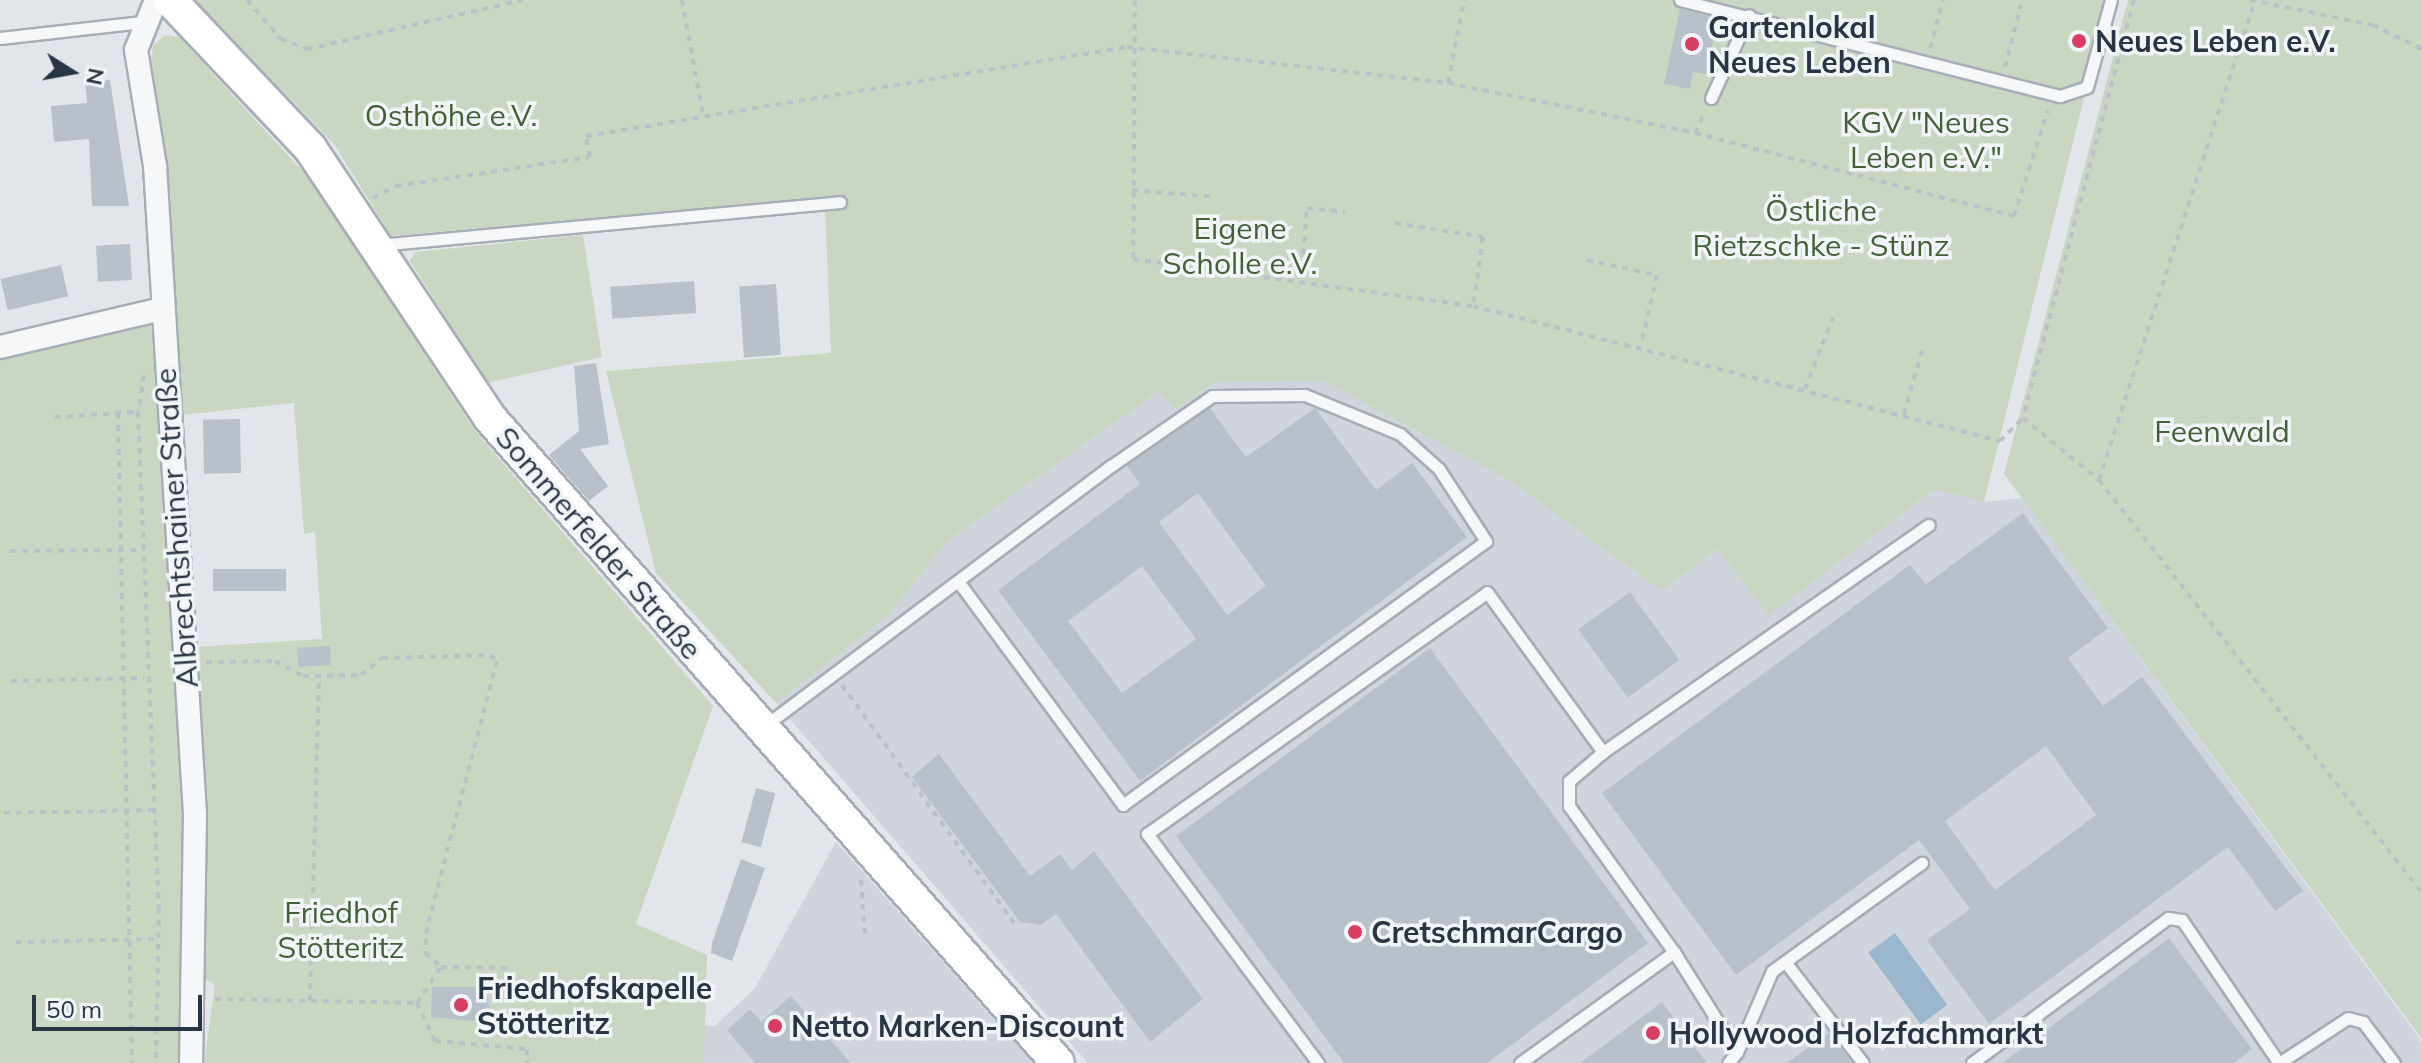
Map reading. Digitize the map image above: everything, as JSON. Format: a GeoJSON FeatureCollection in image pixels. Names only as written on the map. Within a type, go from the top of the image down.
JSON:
{"type":"FeatureCollection","features":[{"type":"Feature","properties":{"kind":"main road","name":"Sommerfelder Straße"},"geometry":{"type":"LineString","coordinates":[[170,0],[310,148],[490,418],[1058,1063]]}},
{"type":"Feature","properties":{"kind":"street","name":"Albrechtshainer Straße"},"geometry":{"type":"LineString","coordinates":[[156,0],[142,22],[136,50],[155,166],[195,814],[191,1063]]}},
{"type":"Feature","properties":{"kind":"street"},"geometry":{"type":"LineString","coordinates":[[0,347],[162,309]]}},
{"type":"Feature","properties":{"kind":"lane"},"geometry":{"type":"LineString","coordinates":[[1680,0],[1749,15],[2053,95],[2087,87],[2111,0]]}},
{"type":"Feature","properties":{"kind":"lane"},"geometry":{"type":"LineString","coordinates":[[1711,98],[1749,15]]}},
{"type":"Feature","properties":{"kind":"lane"},"geometry":{"type":"LineString","coordinates":[[0,38],[142,22]]}},
{"type":"Feature","properties":{"kind":"lane"},"geometry":{"type":"LineString","coordinates":[[376,245],[840,202]]}},
{"type":"Feature","properties":{"kind":"lane"},"geometry":{"type":"LineString","coordinates":[[762,727],[958,581],[1212,396],[1305,395],[1400,434],[1439,469],[1486,541],[1123,805],[958,581]]}},
{"type":"Feature","properties":{"kind":"lane"},"geometry":{"type":"LineString","coordinates":[[1737,1052],[1674,952],[1569,806],[1569,781],[1603,752],[1929,525]]}},
{"type":"Feature","properties":{"kind":"lane"},"geometry":{"type":"LineString","coordinates":[[1318,1063],[1147,834],[1487,592],[1603,752]]}},
{"type":"Feature","properties":{"kind":"lane"},"geometry":{"type":"LineString","coordinates":[[1728,1063],[1737,1052],[1772,971],[1922,863]]}},
{"type":"Feature","properties":{"kind":"lane"},"geometry":{"type":"LineString","coordinates":[[1972,1063],[2168,918],[2182,920],[2279,1063],[2348,1018],[2363,1022],[2394,1063]]}},
{"type":"Feature","properties":{"kind":"lane"},"geometry":{"type":"LineString","coordinates":[[1520,1063],[1674,952]]}},
{"type":"Feature","properties":{"kind":"lane"},"geometry":{"type":"LineString","coordinates":[[1786,963],[1863,1063]]}},
{"type":"Feature","properties":{"kind":"path"},"geometry":{"type":"LineString","coordinates":[[247,0],[281,39],[307,49],[523,0]]}},
{"type":"Feature","properties":{"kind":"path"},"geometry":{"type":"LineString","coordinates":[[682,0],[703,115]]}},
{"type":"Feature","properties":{"kind":"path"},"geometry":{"type":"LineString","coordinates":[[1135,0],[1133,259],[1301,278],[1473,306],[1641,345],[2000,441],[2023,418],[2134,0]]}},
{"type":"Feature","properties":{"kind":"path"},"geometry":{"type":"LineString","coordinates":[[1448,83],[1464,0]]}},
{"type":"Feature","properties":{"kind":"path"},"geometry":{"type":"LineString","coordinates":[[1927,62],[1943,0]]}},
{"type":"Feature","properties":{"kind":"path"},"geometry":{"type":"LineString","coordinates":[[2099,480],[2253,0],[2373,25],[2422,49]]}},
{"type":"Feature","properties":{"kind":"path"},"geometry":{"type":"LineString","coordinates":[[2002,81],[2021,5]]}},
{"type":"Feature","properties":{"kind":"path"},"geometry":{"type":"LineString","coordinates":[[353,209],[396,186],[590,157],[586,136],[1133,48],[1448,83],[1695,133],[2014,216],[2053,95]]}},
{"type":"Feature","properties":{"kind":"path"},"geometry":{"type":"LineString","coordinates":[[1695,133],[1711,98]]}},
{"type":"Feature","properties":{"kind":"path"},"geometry":{"type":"LineString","coordinates":[[1132,190],[1213,197]]}},
{"type":"Feature","properties":{"kind":"path"},"geometry":{"type":"LineString","coordinates":[[1301,278],[1307,208],[1345,212]]}},
{"type":"Feature","properties":{"kind":"path"},"geometry":{"type":"LineString","coordinates":[[1395,223],[1483,237],[1473,306]]}},
{"type":"Feature","properties":{"kind":"path"},"geometry":{"type":"LineString","coordinates":[[1587,260],[1657,275],[1641,345]]}},
{"type":"Feature","properties":{"kind":"path"},"geometry":{"type":"LineString","coordinates":[[1805,389],[1833,317]]}},
{"type":"Feature","properties":{"kind":"path"},"geometry":{"type":"LineString","coordinates":[[1904,414],[1923,347]]}},
{"type":"Feature","properties":{"kind":"path"},"geometry":{"type":"LineString","coordinates":[[148,359],[138,412],[144,678],[154,810],[158,939],[156,1063]]}},
{"type":"Feature","properties":{"kind":"path"},"geometry":{"type":"LineString","coordinates":[[55,417],[138,412]]}},
{"type":"Feature","properties":{"kind":"path"},"geometry":{"type":"LineString","coordinates":[[118,413],[132,1063]]}},
{"type":"Feature","properties":{"kind":"path"},"geometry":{"type":"LineString","coordinates":[[2023,418],[2099,480],[2422,893]]}},
{"type":"Feature","properties":{"kind":"path"},"geometry":{"type":"LineString","coordinates":[[10,551],[141,550]]}},
{"type":"Feature","properties":{"kind":"path"},"geometry":{"type":"LineString","coordinates":[[185,663],[275,661],[319,676],[361,675],[382,658],[490,655],[497,661],[427,927],[425,953],[441,967],[508,968]]}},
{"type":"Feature","properties":{"kind":"path"},"geometry":{"type":"LineString","coordinates":[[834,674],[1018,928]]}},
{"type":"Feature","properties":{"kind":"path"},"geometry":{"type":"LineString","coordinates":[[310,1001],[319,676]]}},
{"type":"Feature","properties":{"kind":"path"},"geometry":{"type":"LineString","coordinates":[[11,681],[144,678]]}},
{"type":"Feature","properties":{"kind":"path"},"geometry":{"type":"LineString","coordinates":[[4,813],[154,810]]}},
{"type":"Feature","properties":{"kind":"path"},"geometry":{"type":"LineString","coordinates":[[858,838],[865,937]]}},
{"type":"Feature","properties":{"kind":"path"},"geometry":{"type":"LineString","coordinates":[[16,942],[158,939]]}},
{"type":"Feature","properties":{"kind":"path"},"geometry":{"type":"LineString","coordinates":[[417,1003],[441,967]]}},
{"type":"Feature","properties":{"kind":"path"},"geometry":{"type":"LineString","coordinates":[[192,998],[417,1003]]}},
{"type":"Feature","properties":{"kind":"path"},"geometry":{"type":"LineString","coordinates":[[417,1003],[435,1041],[527,1049],[527,1063]]}},
{"type":"Feature","properties":{"kind":"shaded area"},"geometry":{"type":"Polygon","coordinates":[[[1324,381],[1507,479],[1662,591],[1717,549],[1769,616],[1934,489],[1984,502],[2022,498],[2422,1042],[2422,1063],[1088,1063],[776,703],[887,617],[945,543],[1158,392],[1175,409],[1216,382],[1324,381]]]}},
{"type":"Feature","properties":{"kind":"shaded area"},"geometry":{"type":"Polygon","coordinates":[[[836,842],[1033,1063],[704,1063],[705,1025],[715,1026],[755,988],[836,842]]]}},
{"type":"Feature","properties":{"kind":"green space","name":"Östliche Rietzschke - Stünz"},"geometry":{"type":"Polygon","coordinates":[[[194,0],[2108,0],[1984,502],[1934,489],[1769,616],[1717,549],[1662,591],[1507,479],[1324,381],[1216,382],[1175,409],[1158,392],[945,543],[887,617],[776,703],[656,573],[606,371],[831,353],[825,209],[848,206],[848,196],[391,236],[334,144],[194,0]]]}},
{"type":"Feature","properties":{"kind":"green space","name":"Feenwald"},"geometry":{"type":"Polygon","coordinates":[[[2128,0],[2422,0],[2422,1039],[2004,474],[2128,0]]]}},
{"type":"Feature","properties":{"kind":"green space","name":"Friedhof Stötteritz"},"geometry":{"type":"Polygon","coordinates":[[[165,35],[179,37],[308,177],[476,432],[713,706],[636,924],[707,955],[704,1063],[204,1063],[215,985],[206,980],[207,810],[195,647],[322,639],[315,532],[304,534],[294,403],[181,415],[170,190],[151,62],[153,46],[165,35]]]}},
{"type":"Feature","properties":{"kind":"green space"},"geometry":{"type":"Polygon","coordinates":[[[583,235],[602,357],[487,383],[410,261],[415,252],[583,235]]]}},
{"type":"Feature","properties":{"kind":"green space"},"geometry":{"type":"Polygon","coordinates":[[[151,321],[188,814],[184,1063],[0,1063],[0,358],[151,321]]]}},
{"type":"Feature","properties":{"kind":"water"},"geometry":{"type":"Polygon","coordinates":[[[1895,933],[1947,1005],[1921,1024],[1868,952],[1895,933]]]}},
{"type":"Feature","properties":{"kind":"building","name":"Gartenlokal Neues Leben"},"geometry":{"type":"Polygon","coordinates":[[[1680,9],[1718,18],[1706,74],[1693,72],[1690,89],[1664,84],[1680,9]]]}},
{"type":"Feature","properties":{"kind":"building"},"geometry":{"type":"Polygon","coordinates":[[[110,80],[129,206],[92,206],[89,139],[54,142],[51,106],[87,103],[85,81],[110,80]]]}},
{"type":"Feature","properties":{"kind":"building"},"geometry":{"type":"Polygon","coordinates":[[[130,244],[132,280],[98,282],[96,246],[130,244]]]}},
{"type":"Feature","properties":{"kind":"building"},"geometry":{"type":"Polygon","coordinates":[[[61,265],[68,296],[8,310],[1,279],[61,265]]]}},
{"type":"Feature","properties":{"kind":"building"},"geometry":{"type":"Polygon","coordinates":[[[694,281],[696,313],[612,319],[610,287],[694,281]]]}},
{"type":"Feature","properties":{"kind":"building"},"geometry":{"type":"Polygon","coordinates":[[[776,284],[781,355],[744,357],[739,287],[776,284]]]}},
{"type":"Feature","properties":{"kind":"building"},"geometry":{"type":"Polygon","coordinates":[[[596,363],[609,444],[580,449],[608,486],[589,501],[549,455],[579,431],[574,366],[596,363]]]}},
{"type":"Feature","properties":{"kind":"building"},"geometry":{"type":"Polygon","coordinates":[[[1210,408],[1246,457],[1315,408],[1376,490],[1412,463],[1467,537],[1140,781],[998,590],[1140,484],[1127,466],[1210,408]],[[1198,493],[1159,522],[1227,615],[1266,586],[1198,493]],[[1142,566],[1068,621],[1122,693],[1196,639],[1142,566]]]}},
{"type":"Feature","properties":{"kind":"building"},"geometry":{"type":"Polygon","coordinates":[[[240,419],[241,473],[204,474],[203,420],[240,419]]]}},
{"type":"Feature","properties":{"kind":"building"},"geometry":{"type":"Polygon","coordinates":[[[2023,513],[2108,628],[2068,658],[2103,706],[2142,677],[2303,891],[2275,911],[2228,847],[1989,1024],[1927,940],[1970,909],[1919,840],[1736,975],[1602,793],[1910,565],[1926,584],[2023,513]],[[2046,746],[1945,821],[1995,890],[2096,815],[2046,746]]]}},
{"type":"Feature","properties":{"kind":"building"},"geometry":{"type":"Polygon","coordinates":[[[213,569],[286,569],[286,591],[213,591],[213,569]]]}},
{"type":"Feature","properties":{"kind":"building"},"geometry":{"type":"Polygon","coordinates":[[[1630,592],[1679,660],[1628,698],[1578,630],[1630,592]]]}},
{"type":"Feature","properties":{"kind":"building"},"geometry":{"type":"Polygon","coordinates":[[[330,646],[331,665],[298,667],[297,648],[330,646]]]}},
{"type":"Feature","properties":{"kind":"building"},"geometry":{"type":"Polygon","coordinates":[[[1430,648],[1648,943],[1487,1063],[1344,1063],[1176,836],[1430,648]]]}},
{"type":"Feature","properties":{"kind":"building"},"geometry":{"type":"Polygon","coordinates":[[[939,754],[1030,876],[1060,854],[1072,870],[1094,851],[1203,999],[1150,1042],[1056,914],[1041,925],[1020,922],[912,777],[939,754]]]}},
{"type":"Feature","properties":{"kind":"building"},"geometry":{"type":"Polygon","coordinates":[[[756,788],[775,793],[761,847],[742,842],[756,788]]]}},
{"type":"Feature","properties":{"kind":"building"},"geometry":{"type":"Polygon","coordinates":[[[741,859],[765,868],[732,961],[711,953],[741,859]]]}},
{"type":"Feature","properties":{"kind":"building"},"geometry":{"type":"Polygon","coordinates":[[[2169,938],[2252,1049],[2234,1063],[2002,1063],[2169,938]]]}},
{"type":"Feature","properties":{"kind":"building","name":"Friedhofskapelle Stötteritz"},"geometry":{"type":"Polygon","coordinates":[[[432,987],[486,987],[490,1011],[484,1022],[431,1017],[432,987]]]}},
{"type":"Feature","properties":{"kind":"building","name":"Netto Marken-Discount"},"geometry":{"type":"Polygon","coordinates":[[[791,996],[851,1063],[755,1063],[727,1030],[750,1009],[761,1022],[791,996]]]}},
{"type":"Feature","properties":{"kind":"building","name":"Hollywood Holzfachmarkt"},"geometry":{"type":"Polygon","coordinates":[[[1662,1002],[1707,1063],[1580,1063],[1662,1002]]]}},
{"type":"Feature","properties":{"kind":"building"},"geometry":{"type":"Polygon","coordinates":[[[1829,1033],[1852,1063],[1787,1063],[1829,1033]]]}},
{"type":"Feature","properties":{"kind":"place","name":"Neues Leben e.V."},"geometry":{"type":"Point","coordinates":[2079,41]}},
{"type":"Feature","properties":{"kind":"place","name":"Gartenlokal Neues Leben"},"geometry":{"type":"Point","coordinates":[1692,44]}},
{"type":"Feature","properties":{"kind":"place","name":"CretschmarCargo"},"geometry":{"type":"Point","coordinates":[1355,932]}},
{"type":"Feature","properties":{"kind":"place","name":"Friedhofskapelle Stötteritz"},"geometry":{"type":"Point","coordinates":[461,1005]}},
{"type":"Feature","properties":{"kind":"place","name":"Netto Marken-Discount"},"geometry":{"type":"Point","coordinates":[775,1026]}},
{"type":"Feature","properties":{"kind":"place","name":"Hollywood Holzfachmarkt"},"geometry":{"type":"Point","coordinates":[1653,1033]}},
{"type":"Feature","properties":{"kind":"park label","name":"Osthöhe e.V."},"geometry":{"type":"Point","coordinates":[451,115]}},
{"type":"Feature","properties":{"kind":"park label","name":"KGV \"Neues Leben e.V.\""},"geometry":{"type":"Point","coordinates":[1926,139]}},
{"type":"Feature","properties":{"kind":"park label","name":"Eigene Scholle e.V."},"geometry":{"type":"Point","coordinates":[1240,245]}}]}
